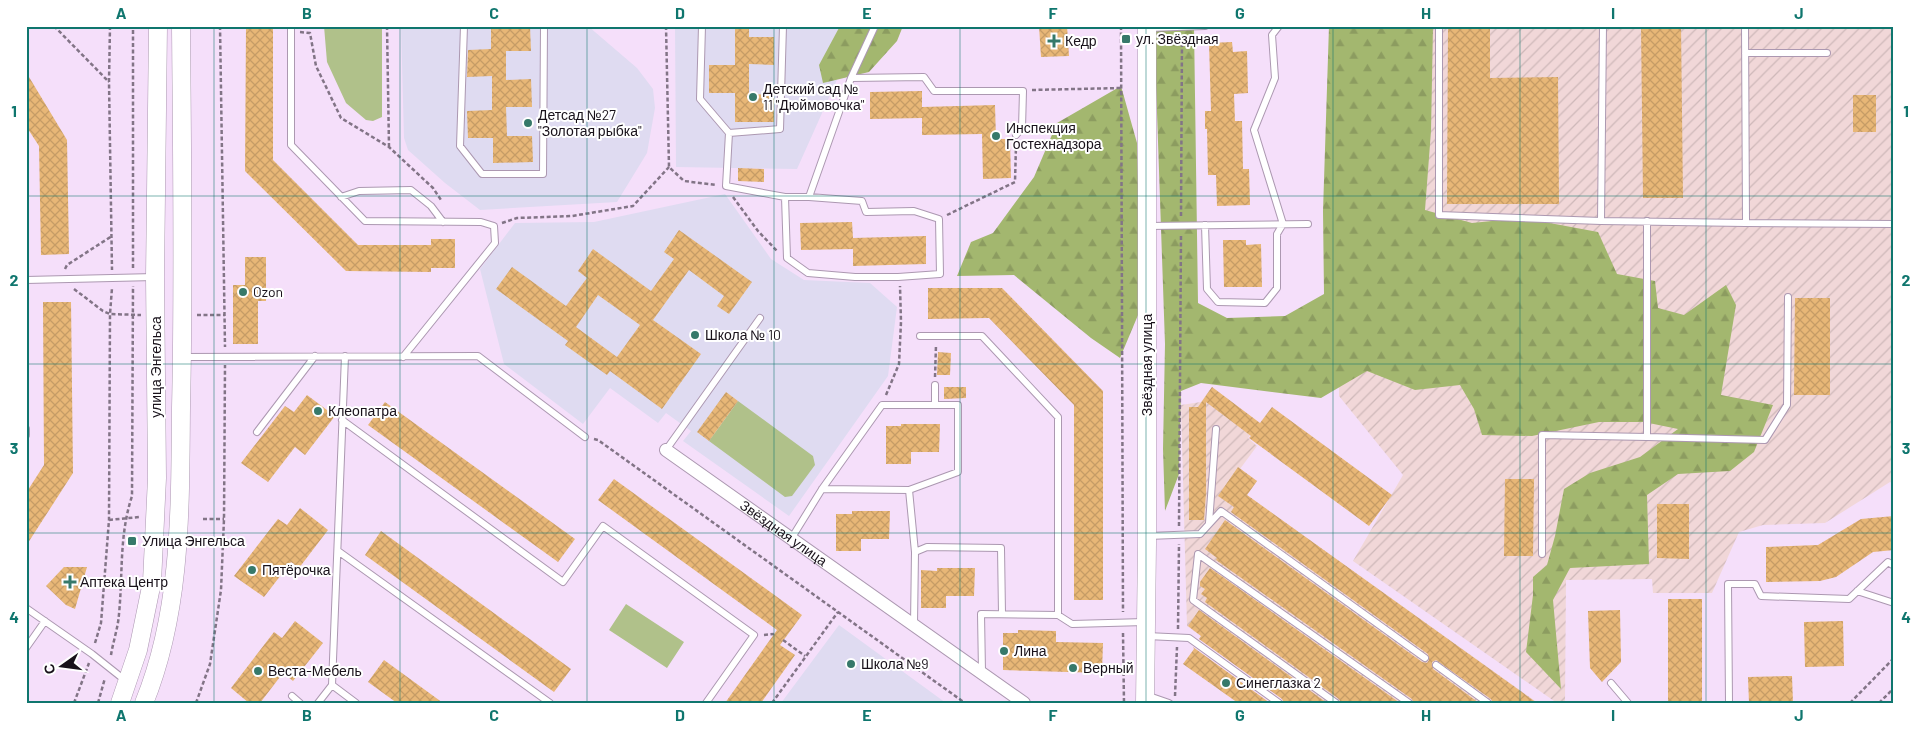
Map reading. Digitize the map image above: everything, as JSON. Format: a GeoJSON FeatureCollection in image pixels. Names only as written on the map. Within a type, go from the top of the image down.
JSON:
{"type":"FeatureCollection","features":[{"type":"Feature","properties":{"kind":"main road","name":"улица Энгельса"},"geometry":{"type":"LineString","coordinates":[[120,703],[138,650],[152,582],[157,478],[154,277],[158,26]]}},
{"type":"Feature","properties":{"kind":"main road","name":"улица Энгельса"},"geometry":{"type":"LineString","coordinates":[[144,703],[154,680],[164,643],[172,598],[179,518],[182,357],[181,26]]}},
{"type":"Feature","properties":{"kind":"main road","name":"Звёздная улица"},"geometry":{"type":"LineString","coordinates":[[1145,699],[1147,536],[1147,27]]}},
{"type":"Feature","properties":{"kind":"street","name":"Звёздная улица"},"geometry":{"type":"LineString","coordinates":[[666,450],[1024,703]]}},
{"type":"Feature","properties":{"kind":"lane"},"geometry":{"type":"LineString","coordinates":[[464,26],[460,146],[482,174],[543,174],[544,26]]}},
{"type":"Feature","properties":{"kind":"lane"},"geometry":{"type":"LineString","coordinates":[[702,26],[700,99],[728,133],[726,186],[785,197],[862,201],[866,212],[914,211],[939,219],[940,274],[898,277],[855,277],[808,273],[787,258],[785,197]]}},
{"type":"Feature","properties":{"kind":"lane"},"geometry":{"type":"LineString","coordinates":[[728,133],[780,129],[783,26]]}},
{"type":"Feature","properties":{"kind":"lane"},"geometry":{"type":"LineString","coordinates":[[809,197],[851,78],[875,26]]}},
{"type":"Feature","properties":{"kind":"lane"},"geometry":{"type":"LineString","coordinates":[[1147,27],[1205,26]]}},
{"type":"Feature","properties":{"kind":"lane"},"geometry":{"type":"LineString","coordinates":[[1205,225],[1207,289],[1218,302],[1265,303],[1277,288],[1277,234],[1283,224],[1254,130],[1274,78],[1272,35],[1278,26]]}},
{"type":"Feature","properties":{"kind":"lane"},"geometry":{"type":"LineString","coordinates":[[1439,26],[1439,214],[1601,221],[1894,224]]}},
{"type":"Feature","properties":{"kind":"lane"},"geometry":{"type":"LineString","coordinates":[[1601,221],[1602,26]]}},
{"type":"Feature","properties":{"kind":"lane"},"geometry":{"type":"LineString","coordinates":[[1745,26],[1746,223]]}},
{"type":"Feature","properties":{"kind":"lane"},"geometry":{"type":"LineString","coordinates":[[291,29],[291,145],[364,221],[481,222],[494,226],[495,242],[403,356]]}},
{"type":"Feature","properties":{"kind":"lane"},"geometry":{"type":"LineString","coordinates":[[1745,53],[1827,53]]}},
{"type":"Feature","properties":{"kind":"lane"},"geometry":{"type":"LineString","coordinates":[[851,78],[924,77],[934,91],[1023,90],[1022,128],[1016,135]]}},
{"type":"Feature","properties":{"kind":"lane"},"geometry":{"type":"LineString","coordinates":[[341,197],[359,191],[411,190],[431,206],[443,222]]}},
{"type":"Feature","properties":{"kind":"lane"},"geometry":{"type":"LineString","coordinates":[[1647,221],[1647,437]]}},
{"type":"Feature","properties":{"kind":"lane"},"geometry":{"type":"LineString","coordinates":[[1147,226],[1308,224]]}},
{"type":"Feature","properties":{"kind":"lane"},"geometry":{"type":"LineString","coordinates":[[26,280],[154,277]]}},
{"type":"Feature","properties":{"kind":"lane"},"geometry":{"type":"LineString","coordinates":[[1542,554],[1542,435],[1765,440],[1787,405],[1788,297]]}},
{"type":"Feature","properties":{"kind":"lane"},"geometry":{"type":"LineString","coordinates":[[666,450],[760,318]]}},
{"type":"Feature","properties":{"kind":"lane"},"geometry":{"type":"LineString","coordinates":[[920,336],[982,336],[1058,417],[1058,615]]}},
{"type":"Feature","properties":{"kind":"lane"},"geometry":{"type":"LineString","coordinates":[[257,432],[315,356]]}},
{"type":"Feature","properties":{"kind":"lane"},"geometry":{"type":"LineString","coordinates":[[318,703],[332,685],[345,356]]}},
{"type":"Feature","properties":{"kind":"lane"},"geometry":{"type":"LineString","coordinates":[[182,357],[478,356],[585,437]]}},
{"type":"Feature","properties":{"kind":"lane"},"geometry":{"type":"LineString","coordinates":[[935,385],[935,405]]}},
{"type":"Feature","properties":{"kind":"lane"},"geometry":{"type":"LineString","coordinates":[[791,539],[822,489],[882,405],[958,405],[958,472],[909,490],[822,489]]}},
{"type":"Feature","properties":{"kind":"lane"},"geometry":{"type":"LineString","coordinates":[[342,420],[563,582],[603,526],[754,635],[706,703]]}},
{"type":"Feature","properties":{"kind":"lane"},"geometry":{"type":"LineString","coordinates":[[1209,523],[1216,430]]}},
{"type":"Feature","properties":{"kind":"lane"},"geometry":{"type":"LineString","coordinates":[[909,490],[915,552],[914,626]]}},
{"type":"Feature","properties":{"kind":"lane"},"geometry":{"type":"LineString","coordinates":[[1147,536],[1200,534],[1221,511],[1425,658]]}},
{"type":"Feature","properties":{"kind":"lane"},"geometry":{"type":"LineString","coordinates":[[915,552],[927,547],[1001,548],[1002,614]]}},
{"type":"Feature","properties":{"kind":"lane"},"geometry":{"type":"LineString","coordinates":[[338,551],[550,703]]}},
{"type":"Feature","properties":{"kind":"lane"},"geometry":{"type":"LineString","coordinates":[[1336,703],[1193,600],[1198,554],[1409,703]]}},
{"type":"Feature","properties":{"kind":"lane"},"geometry":{"type":"LineString","coordinates":[[1729,703],[1728,584],[1755,584],[1761,596],[1849,599],[1888,562],[1894,566]]}},
{"type":"Feature","properties":{"kind":"lane"},"geometry":{"type":"LineString","coordinates":[[1857,591],[1894,603]]}},
{"type":"Feature","properties":{"kind":"lane"},"geometry":{"type":"LineString","coordinates":[[26,608],[92,654],[127,682]]}},
{"type":"Feature","properties":{"kind":"lane"},"geometry":{"type":"LineString","coordinates":[[982,673],[981,614],[1058,615],[1072,624],[1123,623],[1189,638],[1280,703]]}},
{"type":"Feature","properties":{"kind":"lane"},"geometry":{"type":"LineString","coordinates":[[26,648],[45,621]]}},
{"type":"Feature","properties":{"kind":"lane"},"geometry":{"type":"LineString","coordinates":[[1436,665],[1488,703]]}},
{"type":"Feature","properties":{"kind":"lane"},"geometry":{"type":"LineString","coordinates":[[1611,683],[1628,703]]}},
{"type":"Feature","properties":{"kind":"lane"},"geometry":{"type":"LineString","coordinates":[[332,685],[356,703]]}},
{"type":"Feature","properties":{"kind":"lane"},"geometry":{"type":"LineString","coordinates":[[292,696],[300,703]]}},
{"type":"Feature","properties":{"kind":"lane"},"geometry":{"type":"LineString","coordinates":[[1145,699],[1169,703]]}},
{"type":"Feature","properties":{"kind":"path"},"geometry":{"type":"LineString","coordinates":[[54,26],[109,82]]}},
{"type":"Feature","properties":{"kind":"path"},"geometry":{"type":"LineString","coordinates":[[74,703],[101,623],[109,520],[110,314],[112,278],[110,26]]}},
{"type":"Feature","properties":{"kind":"path"},"geometry":{"type":"LineString","coordinates":[[98,703],[119,614],[125,517],[132,496],[133,26]]}},
{"type":"Feature","properties":{"kind":"path"},"geometry":{"type":"LineString","coordinates":[[196,703],[210,664],[221,590],[224,519],[225,315],[220,26]]}},
{"type":"Feature","properties":{"kind":"path"},"geometry":{"type":"LineString","coordinates":[[388,26],[389,147]]}},
{"type":"Feature","properties":{"kind":"path"},"geometry":{"type":"LineString","coordinates":[[666,26],[669,167],[684,182],[726,186],[758,231],[777,252],[787,258]]}},
{"type":"Feature","properties":{"kind":"path"},"geometry":{"type":"LineString","coordinates":[[1121,26],[1124,703]]}},
{"type":"Feature","properties":{"kind":"path"},"geometry":{"type":"LineString","coordinates":[[1175,703],[1178,637],[1182,27]]}},
{"type":"Feature","properties":{"kind":"path"},"geometry":{"type":"LineString","coordinates":[[291,29],[310,33],[316,66],[341,118],[389,147],[433,188],[441,201]]}},
{"type":"Feature","properties":{"kind":"path"},"geometry":{"type":"LineString","coordinates":[[1023,90],[1122,88]]}},
{"type":"Feature","properties":{"kind":"path"},"geometry":{"type":"LineString","coordinates":[[939,219],[1015,182],[1016,135]]}},
{"type":"Feature","properties":{"kind":"path"},"geometry":{"type":"LineString","coordinates":[[494,226],[517,218],[572,216],[633,206],[669,167]]}},
{"type":"Feature","properties":{"kind":"path"},"geometry":{"type":"LineString","coordinates":[[112,236],[67,265],[61,279],[103,311],[110,314],[156,316]]}},
{"type":"Feature","properties":{"kind":"path"},"geometry":{"type":"LineString","coordinates":[[882,405],[899,364],[901,314],[898,277]]}},
{"type":"Feature","properties":{"kind":"path"},"geometry":{"type":"LineString","coordinates":[[182,315],[225,315]]}},
{"type":"Feature","properties":{"kind":"path"},"geometry":{"type":"LineString","coordinates":[[935,385],[936,336]]}},
{"type":"Feature","properties":{"kind":"path"},"geometry":{"type":"LineString","coordinates":[[585,437],[598,440],[965,703]]}},
{"type":"Feature","properties":{"kind":"path"},"geometry":{"type":"LineString","coordinates":[[109,520],[139,517]]}},
{"type":"Feature","properties":{"kind":"path"},"geometry":{"type":"LineString","coordinates":[[203,519],[224,519]]}},
{"type":"Feature","properties":{"kind":"path"},"geometry":{"type":"LineString","coordinates":[[772,703],[838,612]]}},
{"type":"Feature","properties":{"kind":"path"},"geometry":{"type":"LineString","coordinates":[[783,640],[805,656]]}},
{"type":"Feature","properties":{"kind":"path"},"geometry":{"type":"LineString","coordinates":[[1850,703],[1894,658]]}},
{"type":"Feature","properties":{"kind":"path"},"geometry":{"type":"LineString","coordinates":[[1879,703],[1894,688]]}},
{"type":"Feature","properties":{"kind":"shaded area","name":"Детсад №27 \"Золотая рыбка\""},"geometry":{"type":"Polygon","coordinates":[[[401,26],[588,26],[637,68],[653,89],[655,108],[647,153],[617,202],[480,210],[445,183],[408,150],[404,138],[401,26]]]}},
{"type":"Feature","properties":{"kind":"shaded area","name":"Детский сад № 11 \"Дюймовочка\""},"geometry":{"type":"Polygon","coordinates":[[[675,26],[861,26],[797,169],[676,167],[675,26]]]}},
{"type":"Feature","properties":{"kind":"shaded area"},"geometry":{"type":"Polygon","coordinates":[[[1339,26],[1894,26],[1894,484],[1890,482],[1825,523],[1763,525],[1739,532],[1712,593],[1653,593],[1652,579],[1566,580],[1565,703],[1557,703],[1353,561],[1403,475],[1339,396],[1339,26]]]}},
{"type":"Feature","properties":{"kind":"shaded area","name":"Школа № 10"},"geometry":{"type":"Polygon","coordinates":[[[725,194],[771,259],[804,280],[870,283],[897,307],[888,376],[789,516],[683,441],[691,431],[666,413],[658,423],[610,388],[583,424],[504,364],[480,269],[515,223],[594,222],[725,194]]]}},
{"type":"Feature","properties":{"kind":"shaded area"},"geometry":{"type":"Polygon","coordinates":[[[1212,387],[1259,423],[1248,438],[1257,446],[1240,469],[1257,481],[1247,495],[1538,703],[1294,703],[1187,626],[1181,405],[1201,402],[1212,387]]]}},
{"type":"Feature","properties":{"kind":"shaded area","name":"Школа №9"},"geometry":{"type":"Polygon","coordinates":[[[839,625],[946,703],[781,703],[839,625]]]}},
{"type":"Feature","properties":{"kind":"green space"},"geometry":{"type":"Polygon","coordinates":[[[324,26],[382,26],[382,117],[373,121],[366,120],[346,103],[327,62],[324,26]]]}},
{"type":"Feature","properties":{"kind":"green space"},"geometry":{"type":"Polygon","coordinates":[[[840,26],[903,26],[897,41],[869,72],[823,83],[819,65],[840,26]]]}},
{"type":"Feature","properties":{"kind":"green space"},"geometry":{"type":"Polygon","coordinates":[[[1154,26],[1194,26],[1198,303],[1227,318],[1285,316],[1324,294],[1323,211],[1329,26],[1433,26],[1431,131],[1425,210],[1472,223],[1522,218],[1598,232],[1617,274],[1655,281],[1658,308],[1684,315],[1726,285],[1736,305],[1721,395],[1773,405],[1754,452],[1730,471],[1678,474],[1647,495],[1649,564],[1570,568],[1553,600],[1561,689],[1526,652],[1533,595],[1533,577],[1547,565],[1564,489],[1590,473],[1640,457],[1678,429],[1644,422],[1599,422],[1532,436],[1482,435],[1474,409],[1460,385],[1415,390],[1367,371],[1321,398],[1201,383],[1181,391],[1179,474],[1165,511],[1163,449],[1165,344],[1154,26]]]}},
{"type":"Feature","properties":{"kind":"green space"},"geometry":{"type":"Polygon","coordinates":[[[1121,86],[1137,143],[1141,308],[1120,358],[1091,338],[1014,275],[957,276],[971,242],[993,233],[1034,177],[1057,123],[1121,86]]]}},
{"type":"Feature","properties":{"kind":"green space"},"geometry":{"type":"Polygon","coordinates":[[[738,401],[813,456],[815,465],[792,496],[785,497],[709,441],[738,401]]]}},
{"type":"Feature","properties":{"kind":"green space"},"geometry":{"type":"Polygon","coordinates":[[[626,604],[684,642],[667,668],[609,630],[626,604]]]}},
{"type":"Feature","properties":{"kind":"building"},"geometry":{"type":"Polygon","coordinates":[[[246,26],[273,26],[273,160],[358,245],[431,245],[431,239],[455,239],[455,268],[431,268],[431,272],[346,271],[245,171],[246,26]]]}},
{"type":"Feature","properties":{"kind":"building"},"geometry":{"type":"Polygon","coordinates":[[[491,26],[530,26],[531,51],[506,51],[506,80],[531,79],[532,107],[506,107],[507,136],[532,136],[533,162],[493,163],[493,138],[468,138],[467,111],[492,110],[492,76],[467,77],[468,50],[491,49],[491,26]]]}},
{"type":"Feature","properties":{"kind":"building"},"geometry":{"type":"Polygon","coordinates":[[[735,26],[749,26],[749,37],[774,37],[774,65],[749,64],[749,94],[774,95],[774,122],[735,122],[735,93],[709,93],[709,65],[735,65],[735,26]]]}},
{"type":"Feature","properties":{"kind":"building","name":"Кедр"},"geometry":{"type":"Polygon","coordinates":[[[1039,26],[1067,26],[1069,56],[1041,57],[1039,26]]]}},
{"type":"Feature","properties":{"kind":"building"},"geometry":{"type":"Polygon","coordinates":[[[1448,26],[1490,26],[1490,78],[1558,77],[1559,204],[1447,204],[1448,26]]]}},
{"type":"Feature","properties":{"kind":"building"},"geometry":{"type":"Polygon","coordinates":[[[1641,26],[1681,26],[1683,198],[1643,198],[1641,26]]]}},
{"type":"Feature","properties":{"kind":"building"},"geometry":{"type":"Polygon","coordinates":[[[1232,42],[1233,52],[1247,51],[1248,93],[1234,94],[1235,121],[1242,121],[1243,169],[1249,169],[1250,205],[1217,206],[1216,175],[1208,175],[1207,129],[1205,129],[1205,111],[1211,111],[1209,43],[1232,42]]]}},
{"type":"Feature","properties":{"kind":"building"},"geometry":{"type":"Polygon","coordinates":[[[26,72],[67,140],[69,254],[41,255],[39,146],[26,126],[26,72]]]}},
{"type":"Feature","properties":{"kind":"building"},"geometry":{"type":"Polygon","coordinates":[[[922,91],[922,107],[995,105],[996,139],[1010,139],[1011,178],[983,179],[982,134],[922,135],[922,118],[870,119],[870,92],[922,91]]]}},
{"type":"Feature","properties":{"kind":"building"},"geometry":{"type":"Polygon","coordinates":[[[1853,95],[1876,95],[1876,132],[1853,132],[1853,95]]]}},
{"type":"Feature","properties":{"kind":"building"},"geometry":{"type":"Polygon","coordinates":[[[738,168],[764,169],[764,182],[738,181],[738,168]]]}},
{"type":"Feature","properties":{"kind":"building"},"geometry":{"type":"Polygon","coordinates":[[[852,222],[853,238],[926,236],[926,264],[853,266],[853,249],[801,250],[800,223],[852,222]]]}},
{"type":"Feature","properties":{"kind":"building"},"geometry":{"type":"Polygon","coordinates":[[[679,230],[752,282],[729,314],[717,306],[724,296],[689,270],[653,320],[701,354],[662,409],[610,371],[607,375],[565,345],[568,341],[496,289],[512,267],[566,306],[587,278],[578,271],[593,249],[651,291],[674,259],[664,252],[679,230]],[[598,295],[576,327],[617,357],[640,325],[598,295]]]}},
{"type":"Feature","properties":{"kind":"building"},"geometry":{"type":"Polygon","coordinates":[[[1223,240],[1246,240],[1246,245],[1261,244],[1262,287],[1224,287],[1223,240]]]}},
{"type":"Feature","properties":{"kind":"building"},"geometry":{"type":"Polygon","coordinates":[[[245,257],[266,257],[266,301],[258,301],[258,344],[233,344],[233,285],[245,285],[245,257]]]}},
{"type":"Feature","properties":{"kind":"building"},"geometry":{"type":"Polygon","coordinates":[[[928,288],[1002,288],[1103,391],[1103,600],[1074,600],[1074,405],[989,318],[928,319],[928,288]]]}},
{"type":"Feature","properties":{"kind":"building"},"geometry":{"type":"Polygon","coordinates":[[[1795,298],[1830,298],[1830,395],[1794,395],[1795,298]]]}},
{"type":"Feature","properties":{"kind":"building"},"geometry":{"type":"Polygon","coordinates":[[[43,302],[71,302],[73,473],[26,546],[26,493],[44,465],[43,302]]]}},
{"type":"Feature","properties":{"kind":"building"},"geometry":{"type":"Polygon","coordinates":[[[938,352],[951,353],[950,375],[937,375],[938,352]]]}},
{"type":"Feature","properties":{"kind":"building"},"geometry":{"type":"Polygon","coordinates":[[[944,387],[966,387],[966,398],[944,399],[944,387]]]}},
{"type":"Feature","properties":{"kind":"building"},"geometry":{"type":"Polygon","coordinates":[[[1212,387],[1260,423],[1272,407],[1392,495],[1369,526],[1249,438],[1251,436],[1206,402],[1206,493],[1204,520],[1189,520],[1189,407],[1198,407],[1212,387]]]}},
{"type":"Feature","properties":{"kind":"building"},"geometry":{"type":"Polygon","coordinates":[[[726,392],[738,401],[709,441],[697,432],[726,392]]]}},
{"type":"Feature","properties":{"kind":"building"},"geometry":{"type":"Polygon","coordinates":[[[307,395],[335,416],[305,455],[295,447],[268,482],[241,463],[285,406],[294,412],[307,395]]]}},
{"type":"Feature","properties":{"kind":"building"},"geometry":{"type":"Polygon","coordinates":[[[385,402],[575,539],[558,562],[368,425],[385,402]]]}},
{"type":"Feature","properties":{"kind":"building"},"geometry":{"type":"Polygon","coordinates":[[[901,424],[940,424],[939,452],[911,452],[911,464],[886,464],[886,426],[901,426],[901,424]]]}},
{"type":"Feature","properties":{"kind":"building"},"geometry":{"type":"Polygon","coordinates":[[[1238,467],[1257,481],[1247,495],[1537,703],[1493,703],[1491,699],[1436,660],[1432,662],[1433,669],[1479,703],[1414,703],[1412,699],[1216,560],[1217,558],[1205,549],[1225,520],[1422,662],[1427,663],[1429,660],[1428,654],[1231,512],[1234,507],[1218,496],[1238,467]]]}},
{"type":"Feature","properties":{"kind":"building"},"geometry":{"type":"Polygon","coordinates":[[[614,479],[802,615],[780,645],[795,655],[761,703],[725,703],[777,630],[598,500],[614,479]]]}},
{"type":"Feature","properties":{"kind":"building"},"geometry":{"type":"Polygon","coordinates":[[[1505,479],[1534,479],[1533,556],[1504,556],[1505,479]]]}},
{"type":"Feature","properties":{"kind":"building"},"geometry":{"type":"Polygon","coordinates":[[[1657,504],[1689,504],[1689,559],[1657,558],[1657,504]]]}},
{"type":"Feature","properties":{"kind":"building"},"geometry":{"type":"Polygon","coordinates":[[[300,508],[328,530],[299,568],[291,562],[264,597],[234,576],[278,519],[287,525],[300,508]]]}},
{"type":"Feature","properties":{"kind":"building"},"geometry":{"type":"Polygon","coordinates":[[[852,511],[890,511],[889,539],[861,539],[861,551],[836,551],[836,514],[852,514],[852,511]]]}},
{"type":"Feature","properties":{"kind":"building"},"geometry":{"type":"Polygon","coordinates":[[[1894,516],[1894,550],[1873,552],[1836,577],[1820,581],[1766,582],[1766,547],[1818,545],[1861,519],[1894,516]]]}},
{"type":"Feature","properties":{"kind":"building"},"geometry":{"type":"Polygon","coordinates":[[[381,531],[571,669],[554,692],[365,555],[381,531]]]}},
{"type":"Feature","properties":{"kind":"building"},"geometry":{"type":"Polygon","coordinates":[[[64,567],[87,567],[75,609],[66,605],[46,586],[64,567]]]}},
{"type":"Feature","properties":{"kind":"building"},"geometry":{"type":"Polygon","coordinates":[[[937,568],[975,568],[974,596],[946,596],[946,608],[921,608],[921,570],[937,571],[937,568]]]}},
{"type":"Feature","properties":{"kind":"building"},"geometry":{"type":"Polygon","coordinates":[[[1210,568],[1400,703],[1341,703],[1339,699],[1205,602],[1207,598],[1201,594],[1205,589],[1200,586],[1200,582],[1210,568]]]}},
{"type":"Feature","properties":{"kind":"building"},"geometry":{"type":"Polygon","coordinates":[[[1668,599],[1702,599],[1702,703],[1668,703],[1668,599]]]}},
{"type":"Feature","properties":{"kind":"building"},"geometry":{"type":"Polygon","coordinates":[[[1199,610],[1327,703],[1284,703],[1282,699],[1199,639],[1201,636],[1188,626],[1199,610]]]}},
{"type":"Feature","properties":{"kind":"building"},"geometry":{"type":"Polygon","coordinates":[[[1620,610],[1621,662],[1602,682],[1590,668],[1588,611],[1620,610]]]}},
{"type":"Feature","properties":{"kind":"building"},"geometry":{"type":"Polygon","coordinates":[[[295,621],[323,643],[293,681],[283,673],[260,703],[249,703],[231,688],[274,632],[282,638],[295,621]]]}},
{"type":"Feature","properties":{"kind":"building"},"geometry":{"type":"Polygon","coordinates":[[[1843,621],[1844,666],[1805,667],[1804,622],[1843,621]]]}},
{"type":"Feature","properties":{"kind":"building"},"geometry":{"type":"Polygon","coordinates":[[[1018,630],[1056,631],[1056,642],[1103,643],[1102,673],[1003,670],[1003,633],[1018,633],[1018,630]]]}},
{"type":"Feature","properties":{"kind":"building","name":"Синеглазка 2"},"geometry":{"type":"Polygon","coordinates":[[[1193,647],[1270,703],[1238,703],[1183,664],[1194,649],[1193,647]]]}},
{"type":"Feature","properties":{"kind":"building"},"geometry":{"type":"Polygon","coordinates":[[[384,660],[443,703],[397,703],[368,682],[384,660]]]}},
{"type":"Feature","properties":{"kind":"building"},"geometry":{"type":"Polygon","coordinates":[[[1792,676],[1793,703],[1749,703],[1748,677],[1792,676]]]}},
{"type":"Feature","properties":{"kind":"place","name":"ул. Звёздная"},"geometry":{"type":"Point","coordinates":[1126,39]}},
{"type":"Feature","properties":{"kind":"place","name":"Кедр"},"geometry":{"type":"Point","coordinates":[1054,41]}},
{"type":"Feature","properties":{"kind":"place","name":"Детский сад № 11 \"Дюймовочка\""},"geometry":{"type":"Point","coordinates":[753,97]}},
{"type":"Feature","properties":{"kind":"place","name":"Детсад №27 \"Золотая рыбка\""},"geometry":{"type":"Point","coordinates":[528,123]}},
{"type":"Feature","properties":{"kind":"place","name":"Инспекция Гостехнадзора"},"geometry":{"type":"Point","coordinates":[996,136]}},
{"type":"Feature","properties":{"kind":"place","name":"Ozon"},"geometry":{"type":"Point","coordinates":[243,292]}},
{"type":"Feature","properties":{"kind":"place","name":"Школа № 10"},"geometry":{"type":"Point","coordinates":[695,335]}},
{"type":"Feature","properties":{"kind":"place","name":"Клеопатра"},"geometry":{"type":"Point","coordinates":[318,411]}},
{"type":"Feature","properties":{"kind":"place","name":"Улица Энгельса"},"geometry":{"type":"Point","coordinates":[132,541]}},
{"type":"Feature","properties":{"kind":"place","name":"Пятёрочка"},"geometry":{"type":"Point","coordinates":[252,570]}},
{"type":"Feature","properties":{"kind":"place","name":"Аптека Центр"},"geometry":{"type":"Point","coordinates":[70,582]}},
{"type":"Feature","properties":{"kind":"place","name":"Лина"},"geometry":{"type":"Point","coordinates":[1004,651]}},
{"type":"Feature","properties":{"kind":"place","name":"Школа №9"},"geometry":{"type":"Point","coordinates":[851,664]}},
{"type":"Feature","properties":{"kind":"place","name":"Верный"},"geometry":{"type":"Point","coordinates":[1073,668]}},
{"type":"Feature","properties":{"kind":"place","name":"Веста-Мебель"},"geometry":{"type":"Point","coordinates":[258,671]}},
{"type":"Feature","properties":{"kind":"place","name":"Синеглазка 2"},"geometry":{"type":"Point","coordinates":[1226,683]}}]}
